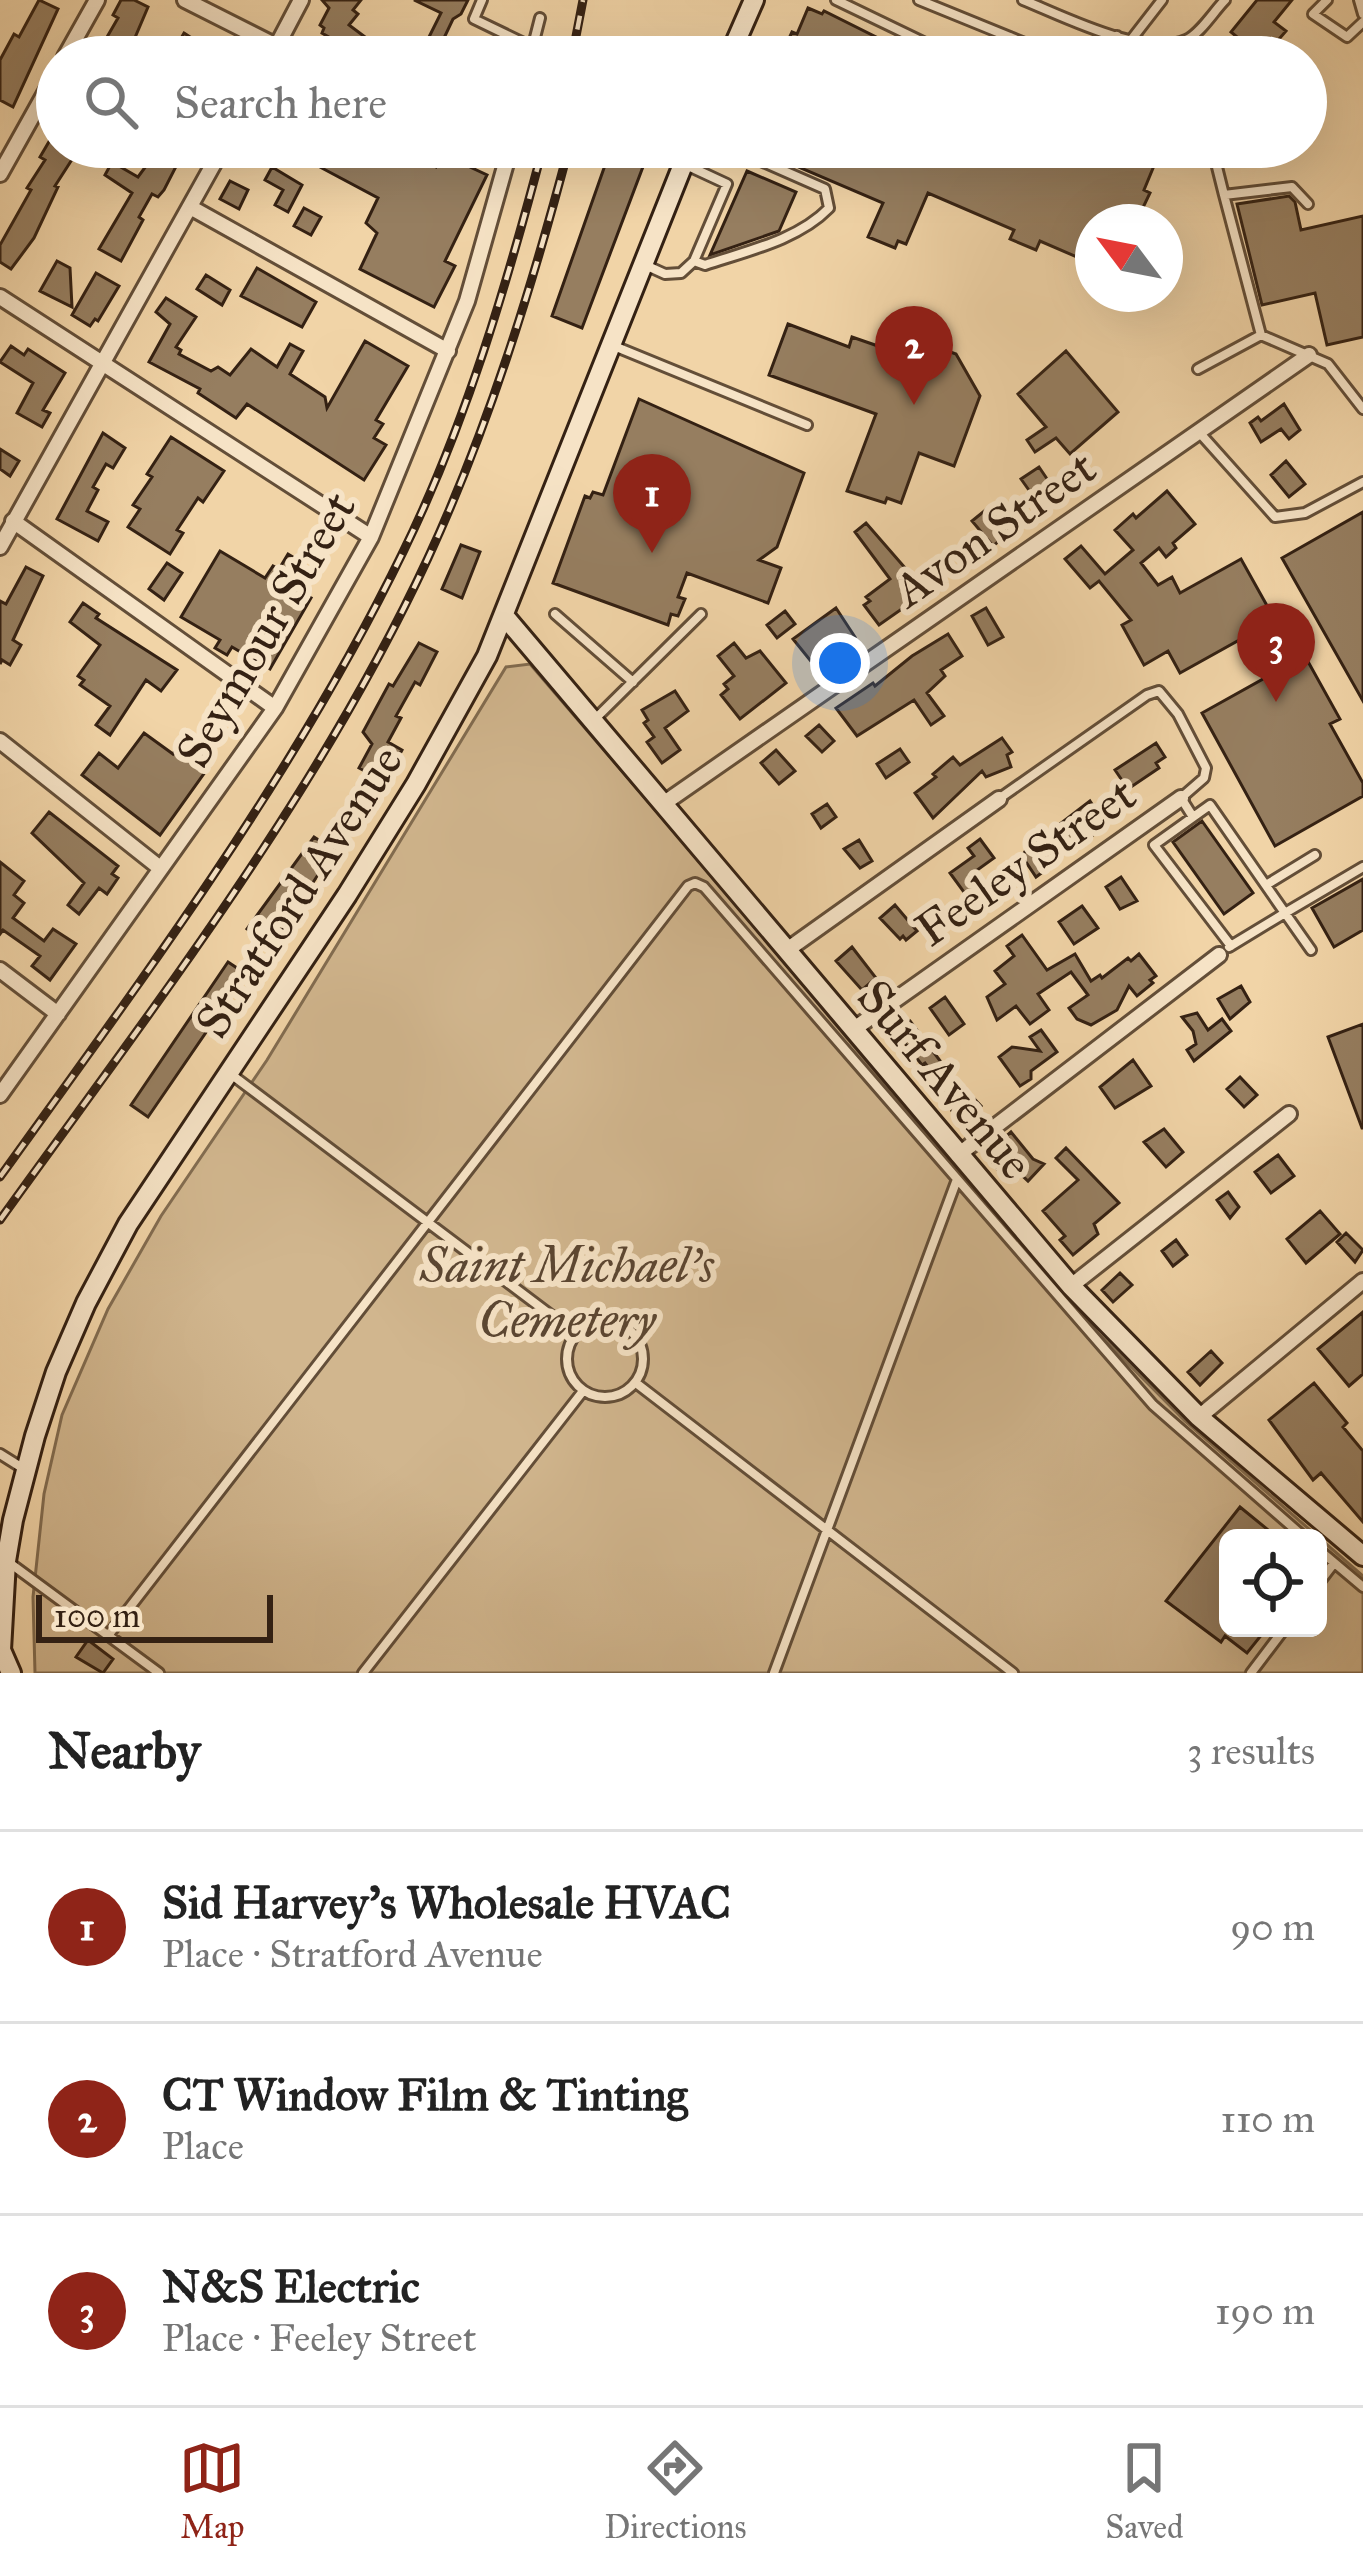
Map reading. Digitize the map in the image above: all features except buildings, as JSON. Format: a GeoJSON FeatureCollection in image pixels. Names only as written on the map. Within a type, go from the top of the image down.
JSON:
{"type":"FeatureCollection","features":[{"type":"Feature","properties":{"kind":"main road"},"geometry":{"type":"LineString","coordinates":[[738,36],[754,0]]}},
{"type":"Feature","properties":{"kind":"main road","name":"Stratford Avenue"},"geometry":{"type":"LineString","coordinates":[[11,1673],[0,1650],[7,1516],[56,1372],[86,1303],[128,1224],[416,784],[506,618],[681,168]]}},
{"type":"Feature","properties":{"kind":"main road","name":"Surf Avenue"},"geometry":{"type":"LineString","coordinates":[[506,618],[1071,1286],[1199,1417],[1363,1556]]}},
{"type":"Feature","properties":{"kind":"street"},"geometry":{"type":"LineString","coordinates":[[77,36],[97,0]]}},
{"type":"Feature","properties":{"kind":"street"},"geometry":{"type":"LineString","coordinates":[[185,0],[247,36]]}},
{"type":"Feature","properties":{"kind":"street"},"geometry":{"type":"LineString","coordinates":[[283,36],[302,0]]}},
{"type":"Feature","properties":{"kind":"street"},"geometry":{"type":"LineString","coordinates":[[0,174],[36,110]]}},
{"type":"Feature","properties":{"kind":"street"},"geometry":{"type":"LineString","coordinates":[[0,547],[211,168]]}},
{"type":"Feature","properties":{"kind":"street","name":"Seymour Street"},"geometry":{"type":"LineString","coordinates":[[0,1095],[275,708],[371,537],[467,301],[504,168]]}},
{"type":"Feature","properties":{"kind":"street"},"geometry":{"type":"LineString","coordinates":[[190,207],[448,351]]}},
{"type":"Feature","properties":{"kind":"street"},"geometry":{"type":"LineString","coordinates":[[0,297],[371,537]]}},
{"type":"Feature","properties":{"kind":"street","name":"Avon Street"},"geometry":{"type":"LineString","coordinates":[[663,804],[1309,355]]}},
{"type":"Feature","properties":{"kind":"street"},"geometry":{"type":"LineString","coordinates":[[14,521],[275,708]]}},
{"type":"Feature","properties":{"kind":"street"},"geometry":{"type":"LineString","coordinates":[[0,741],[160,868]]}},
{"type":"Feature","properties":{"kind":"street","name":"Feeley Street"},"geometry":{"type":"LineString","coordinates":[[854,1029],[1181,798]]}},
{"type":"Feature","properties":{"kind":"street"},"geometry":{"type":"LineString","coordinates":[[787,950],[999,799]]}},
{"type":"Feature","properties":{"kind":"street"},"geometry":{"type":"LineString","coordinates":[[958,1155],[1225,951]]}},
{"type":"Feature","properties":{"kind":"street"},"geometry":{"type":"LineString","coordinates":[[0,970],[58,1014]]}},
{"type":"Feature","properties":{"kind":"street"},"geometry":{"type":"LineString","coordinates":[[1071,1286],[1289,1114]]}},
{"type":"Feature","properties":{"kind":"street"},"geometry":{"type":"LineString","coordinates":[[1199,1417],[1363,1281]]}},
{"type":"Feature","properties":{"kind":"lane"},"geometry":{"type":"LineString","coordinates":[[482,0],[474,19],[503,36]]}},
{"type":"Feature","properties":{"kind":"lane"},"geometry":{"type":"LineString","coordinates":[[836,0],[914,36]]}},
{"type":"Feature","properties":{"kind":"lane"},"geometry":{"type":"LineString","coordinates":[[919,0],[1008,36]]}},
{"type":"Feature","properties":{"kind":"lane"},"geometry":{"type":"LineString","coordinates":[[1023,0],[1117,36]]}},
{"type":"Feature","properties":{"kind":"lane"},"geometry":{"type":"LineString","coordinates":[[1134,36],[1162,0]]}},
{"type":"Feature","properties":{"kind":"lane"},"geometry":{"type":"LineString","coordinates":[[1192,36],[1225,0]]}},
{"type":"Feature","properties":{"kind":"lane"},"geometry":{"type":"LineString","coordinates":[[1327,0],[1313,14],[1348,37],[1363,18],[1358,0]]}},
{"type":"Feature","properties":{"kind":"lane"},"geometry":{"type":"LineString","coordinates":[[535,36],[539,18]]}},
{"type":"Feature","properties":{"kind":"lane"},"geometry":{"type":"LineString","coordinates":[[642,263],[665,274],[681,273],[694,261],[727,184],[704,168]]}},
{"type":"Feature","properties":{"kind":"lane"},"geometry":{"type":"LineString","coordinates":[[694,261],[705,265],[780,240],[830,208],[825,189],[777,168]]}},
{"type":"Feature","properties":{"kind":"lane"},"geometry":{"type":"LineString","coordinates":[[1217,168],[1261,335]]}},
{"type":"Feature","properties":{"kind":"lane"},"geometry":{"type":"LineString","coordinates":[[1224,195],[1292,187],[1308,204]]}},
{"type":"Feature","properties":{"kind":"lane"},"geometry":{"type":"LineString","coordinates":[[1261,335],[1328,364],[1363,409]]}},
{"type":"Feature","properties":{"kind":"lane"},"geometry":{"type":"LineString","coordinates":[[1198,369],[1261,335]]}},
{"type":"Feature","properties":{"kind":"lane"},"geometry":{"type":"LineString","coordinates":[[611,345],[807,425]]}},
{"type":"Feature","properties":{"kind":"lane"},"geometry":{"type":"LineString","coordinates":[[1198,431],[1275,517],[1304,513],[1363,482]]}},
{"type":"Feature","properties":{"kind":"lane"},"geometry":{"type":"LineString","coordinates":[[554,614],[633,682]]}},
{"type":"Feature","properties":{"kind":"lane"},"geometry":{"type":"LineString","coordinates":[[593,721],[701,614]]}},
{"type":"Feature","properties":{"kind":"lane"},"geometry":{"type":"LineString","coordinates":[[999,799],[1159,691],[1178,714],[1206,768],[1204,778],[1181,798],[1193,817]]}},
{"type":"Feature","properties":{"kind":"lane"},"geometry":{"type":"LineString","coordinates":[[1311,950],[1285,913],[1266,885],[1210,805],[1154,845],[1225,951],[1269,919],[1285,913],[1363,867]]}},
{"type":"Feature","properties":{"kind":"lane"},"geometry":{"type":"LineString","coordinates":[[1266,885],[1316,855]]}},
{"type":"Feature","properties":{"kind":"lane"},"geometry":{"type":"LineString","coordinates":[[110,1634],[688,886],[695,883],[704,887],[1153,1405],[1295,1529]]}},
{"type":"Feature","properties":{"kind":"lane"},"geometry":{"type":"LineString","coordinates":[[229,1072],[576,1334]]}},
{"type":"Feature","properties":{"kind":"lane"},"geometry":{"type":"LineString","coordinates":[[774,1673],[956,1182]]}},
{"type":"Feature","properties":{"kind":"lane"},"geometry":{"type":"LineString","coordinates":[[599,1321],[630,1329],[644,1356],[636,1382],[612,1397],[583,1391],[572,1381],[567,1367],[567,1352],[576,1334],[599,1321]]}},
{"type":"Feature","properties":{"kind":"lane"},"geometry":{"type":"LineString","coordinates":[[636,1382],[1013,1673]]}},
{"type":"Feature","properties":{"kind":"lane"},"geometry":{"type":"LineString","coordinates":[[363,1673],[583,1391]]}},
{"type":"Feature","properties":{"kind":"lane"},"geometry":{"type":"LineString","coordinates":[[0,1454],[26,1469]]}},
{"type":"Feature","properties":{"kind":"lane"},"geometry":{"type":"LineString","coordinates":[[1327,1557],[1363,1587]]}},
{"type":"Feature","properties":{"kind":"lane"},"geometry":{"type":"LineString","coordinates":[[3,1558],[159,1673]]}},
{"type":"Feature","properties":{"kind":"lane"},"geometry":{"type":"LineString","coordinates":[[1327,1572],[1334,1563]]}},
{"type":"Feature","properties":{"kind":"lane"},"geometry":{"type":"LineString","coordinates":[[1251,1673],[1278,1637]]}},
{"type":"Feature","properties":{"kind":"green space","name":"Saint Michael's Cemetery"},"geometry":{"type":"Polygon","coordinates":[[[530,664],[1064,1299],[1185,1421],[1309,1529],[1219,1529],[1219,1637],[1327,1637],[1327,1545],[1363,1576],[1363,1673],[35,1673],[33,1597],[44,1494],[62,1415],[108,1309],[161,1216],[267,1060],[506,667],[530,664]]]}},
{"type":"Feature","properties":{"kind":"railway"},"geometry":{"type":"LineString","coordinates":[[576,36],[583,0]]}},
{"type":"Feature","properties":{"kind":"railway"},"geometry":{"type":"LineString","coordinates":[[0,1177],[216,872],[361,633],[426,502],[466,403],[537,168]]}},
{"type":"Feature","properties":{"kind":"railway"},"geometry":{"type":"LineString","coordinates":[[0,1220],[230,899],[336,732],[384,646],[428,558],[490,407],[563,168]]}},
{"type":"Feature","properties":{"kind":"place","name":"CT Window Film & Tinting"},"geometry":{"type":"Point","coordinates":[914,405]}},
{"type":"Feature","properties":{"kind":"place","name":"Sid Harvey's Wholesale HVAC"},"geometry":{"type":"Point","coordinates":[652,553]}},
{"type":"Feature","properties":{"kind":"place","name":"N&S Electric"},"geometry":{"type":"Point","coordinates":[1276,702]}}]}
